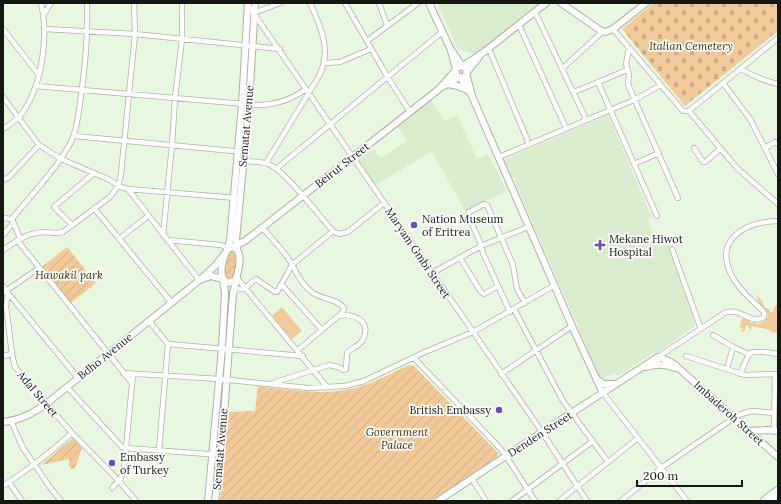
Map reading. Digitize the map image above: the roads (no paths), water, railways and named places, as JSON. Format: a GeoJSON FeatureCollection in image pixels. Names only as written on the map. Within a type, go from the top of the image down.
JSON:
{"type":"FeatureCollection","features":[{"type":"Feature","properties":{"kind":"highway"},"geometry":{"type":"LineString","coordinates":[[764,501],[778,490]]}},
{"type":"Feature","properties":{"kind":"highway"},"geometry":{"type":"LineString","coordinates":[[773,501],[778,497]]}},
{"type":"Feature","properties":{"kind":"main road"},"geometry":{"type":"LineString","coordinates":[[429,3],[450,48],[464,69],[470,94]]}},
{"type":"Feature","properties":{"kind":"main road"},"geometry":{"type":"LineString","coordinates":[[439,89],[459,77],[463,77],[464,69],[546,3]]}},
{"type":"Feature","properties":{"kind":"main road"},"geometry":{"type":"LineString","coordinates":[[562,3],[602,32],[613,29],[646,3]]}},
{"type":"Feature","properties":{"kind":"main road","name":"Sematat Avenue"},"geometry":{"type":"LineString","coordinates":[[225,349],[225,293],[222,265],[233,249],[245,104],[253,46],[254,13],[250,4]]}},
{"type":"Feature","properties":{"kind":"main road","name":"Sematat Avenue"},"geometry":{"type":"LineString","coordinates":[[245,104],[246,45],[250,4]]}},
{"type":"Feature","properties":{"kind":"main road"},"geometry":{"type":"LineString","coordinates":[[450,48],[456,74],[470,94],[603,393]]}},
{"type":"Feature","properties":{"kind":"main road"},"geometry":{"type":"LineString","coordinates":[[439,89],[458,66],[464,69]]}},
{"type":"Feature","properties":{"kind":"main road"},"geometry":{"type":"LineString","coordinates":[[448,84],[458,86],[470,94]]}},
{"type":"Feature","properties":{"kind":"main road","name":"Beirut Street"},"geometry":{"type":"LineString","coordinates":[[233,249],[439,89]]}},
{"type":"Feature","properties":{"kind":"main road","name":"Sematat Avenue"},"geometry":{"type":"LineString","coordinates":[[208,501],[211,454],[233,293],[239,264],[230,240],[243,161],[241,151]]}},
{"type":"Feature","properties":{"kind":"main road","name":"Bdho Avenue"},"geometry":{"type":"LineString","coordinates":[[3,422],[22,418],[46,404],[200,280],[233,249]]}},
{"type":"Feature","properties":{"kind":"main road"},"geometry":{"type":"LineString","coordinates":[[200,280],[211,276],[223,279],[230,283],[236,278]]}},
{"type":"Feature","properties":{"kind":"main road","name":"Denden Street"},"geometry":{"type":"LineString","coordinates":[[438,501],[642,368],[662,360]]}},
{"type":"Feature","properties":{"kind":"main road","name":"Imbaderoh Street"},"geometry":{"type":"LineString","coordinates":[[662,360],[679,369],[778,456]]}},
{"type":"Feature","properties":{"kind":"main road","name":"Sematat Avenue"},"geometry":{"type":"LineString","coordinates":[[215,501],[221,455],[222,379]]}},
{"type":"Feature","properties":{"kind":"main road"},"geometry":{"type":"LineString","coordinates":[[596,379],[604,384],[617,384]]}},
{"type":"Feature","properties":{"kind":"main road"},"geometry":{"type":"LineString","coordinates":[[749,431],[776,430]]}},
{"type":"Feature","properties":{"kind":"street"},"geometry":{"type":"LineString","coordinates":[[3,129],[19,118],[36,86],[42,56],[44,29],[44,14],[41,3]]}},
{"type":"Feature","properties":{"kind":"street"},"geometry":{"type":"LineString","coordinates":[[44,14],[51,3]]}},
{"type":"Feature","properties":{"kind":"street"},"geometry":{"type":"LineString","coordinates":[[3,235],[12,221],[61,159],[74,136],[82,90],[87,31],[87,3]]}},
{"type":"Feature","properties":{"kind":"street"},"geometry":{"type":"LineString","coordinates":[[3,250],[18,239],[38,232],[59,234],[63,232],[110,196],[118,186],[121,174],[135,34],[134,3]]}},
{"type":"Feature","properties":{"kind":"street"},"geometry":{"type":"LineString","coordinates":[[163,235],[168,192],[175,98],[182,39],[182,3]]}},
{"type":"Feature","properties":{"kind":"street"},"geometry":{"type":"LineString","coordinates":[[254,13],[280,3]]}},
{"type":"Feature","properties":{"kind":"street"},"geometry":{"type":"LineString","coordinates":[[266,163],[308,91],[319,76],[326,57],[323,37],[310,3]]}},
{"type":"Feature","properties":{"kind":"street"},"geometry":{"type":"LineString","coordinates":[[345,3],[387,76],[410,112]]}},
{"type":"Feature","properties":{"kind":"street"},"geometry":{"type":"LineString","coordinates":[[379,3],[387,25]]}},
{"type":"Feature","properties":{"kind":"street"},"geometry":{"type":"LineString","coordinates":[[367,41],[418,3]]}},
{"type":"Feature","properties":{"kind":"street"},"geometry":{"type":"LineString","coordinates":[[535,12],[586,119]]}},
{"type":"Feature","properties":{"kind":"street","name":"Maryam Gmbi Street"},"geometry":{"type":"LineString","coordinates":[[254,13],[542,432],[587,501]]}},
{"type":"Feature","properties":{"kind":"street"},"geometry":{"type":"LineString","coordinates":[[519,25],[566,128]]}},
{"type":"Feature","properties":{"kind":"street"},"geometry":{"type":"LineString","coordinates":[[3,29],[39,75]]}},
{"type":"Feature","properties":{"kind":"street"},"geometry":{"type":"LineString","coordinates":[[44,29],[135,34],[280,49]]}},
{"type":"Feature","properties":{"kind":"street"},"geometry":{"type":"LineString","coordinates":[[613,29],[683,111],[689,111],[778,38]]}},
{"type":"Feature","properties":{"kind":"street"},"geometry":{"type":"LineString","coordinates":[[277,168],[442,32]]}},
{"type":"Feature","properties":{"kind":"street"},"geometry":{"type":"LineString","coordinates":[[563,68],[602,32]]}},
{"type":"Feature","properties":{"kind":"street"},"geometry":{"type":"LineString","coordinates":[[629,48],[626,64],[629,75],[628,83],[634,100],[678,198]]}},
{"type":"Feature","properties":{"kind":"street"},"geometry":{"type":"LineString","coordinates":[[324,63],[340,62],[371,49]]}},
{"type":"Feature","properties":{"kind":"street"},"geometry":{"type":"LineString","coordinates":[[489,49],[529,144]]}},
{"type":"Feature","properties":{"kind":"street"},"geometry":{"type":"LineString","coordinates":[[741,69],[753,76],[778,84]]}},
{"type":"Feature","properties":{"kind":"street"},"geometry":{"type":"LineString","coordinates":[[574,92],[627,70]]}},
{"type":"Feature","properties":{"kind":"street"},"geometry":{"type":"LineString","coordinates":[[598,82],[657,216]]}},
{"type":"Feature","properties":{"kind":"street"},"geometry":{"type":"LineString","coordinates":[[723,83],[750,120],[778,174]]}},
{"type":"Feature","properties":{"kind":"street"},"geometry":{"type":"LineString","coordinates":[[499,157],[634,100],[661,85]]}},
{"type":"Feature","properties":{"kind":"street"},"geometry":{"type":"LineString","coordinates":[[36,86],[267,105],[277,103],[308,91]]}},
{"type":"Feature","properties":{"kind":"street"},"geometry":{"type":"LineString","coordinates":[[3,97],[39,145],[61,159],[108,179],[118,186],[128,189],[237,198]]}},
{"type":"Feature","properties":{"kind":"street"},"geometry":{"type":"LineString","coordinates":[[689,111],[736,168],[778,204]]}},
{"type":"Feature","properties":{"kind":"street"},"geometry":{"type":"LineString","coordinates":[[74,136],[124,142],[241,151]]}},
{"type":"Feature","properties":{"kind":"street"},"geometry":{"type":"LineString","coordinates":[[765,148],[775,142],[778,144]]}},
{"type":"Feature","properties":{"kind":"street"},"geometry":{"type":"LineString","coordinates":[[3,180],[9,176],[39,145]]}},
{"type":"Feature","properties":{"kind":"street"},"geometry":{"type":"LineString","coordinates":[[694,148],[703,162],[705,162],[720,149]]}},
{"type":"Feature","properties":{"kind":"street"},"geometry":{"type":"LineString","coordinates":[[634,164],[659,153]]}},
{"type":"Feature","properties":{"kind":"street"},"geometry":{"type":"LineString","coordinates":[[243,161],[266,163],[277,168],[332,232],[339,234],[348,232],[384,203]]}},
{"type":"Feature","properties":{"kind":"street"},"geometry":{"type":"LineString","coordinates":[[72,225],[54,206],[94,173]]}},
{"type":"Feature","properties":{"kind":"street"},"geometry":{"type":"LineString","coordinates":[[128,189],[200,280]]}},
{"type":"Feature","properties":{"kind":"street"},"geometry":{"type":"LineString","coordinates":[[525,303],[517,289],[513,265],[502,237],[487,205],[484,204],[468,213],[498,286],[536,350],[563,401],[608,462]]}},
{"type":"Feature","properties":{"kind":"street"},"geometry":{"type":"LineString","coordinates":[[94,208],[171,302]]}},
{"type":"Feature","properties":{"kind":"street"},"geometry":{"type":"LineString","coordinates":[[119,239],[148,216]]}},
{"type":"Feature","properties":{"kind":"street"},"geometry":{"type":"LineString","coordinates":[[3,218],[12,221]]}},
{"type":"Feature","properties":{"kind":"street"},"geometry":{"type":"LineString","coordinates":[[12,221],[18,239],[39,268],[132,383]]}},
{"type":"Feature","properties":{"kind":"street","name":"Denden Street"},"geometry":{"type":"LineString","coordinates":[[662,360],[701,329],[726,312],[739,312],[755,320],[764,317],[764,312],[742,291],[732,277],[726,251],[731,239],[739,232],[758,224],[778,221]]}},
{"type":"Feature","properties":{"kind":"street"},"geometry":{"type":"LineString","coordinates":[[262,227],[285,255],[300,281],[307,288],[319,297],[342,306],[343,310],[338,316],[298,350]]}},
{"type":"Feature","properties":{"kind":"street"},"geometry":{"type":"LineString","coordinates":[[432,273],[481,246],[528,227]]}},
{"type":"Feature","properties":{"kind":"street"},"geometry":{"type":"LineString","coordinates":[[233,293],[237,289],[244,289],[256,279],[277,292],[292,265],[332,232]]}},
{"type":"Feature","properties":{"kind":"street"},"geometry":{"type":"LineString","coordinates":[[167,240],[221,245],[233,249]]}},
{"type":"Feature","properties":{"kind":"street"},"geometry":{"type":"LineString","coordinates":[[672,249],[701,329]]}},
{"type":"Feature","properties":{"kind":"street"},"geometry":{"type":"LineString","coordinates":[[460,258],[481,292],[484,294],[498,286]]}},
{"type":"Feature","properties":{"kind":"street"},"geometry":{"type":"LineString","coordinates":[[6,292],[39,268]]}},
{"type":"Feature","properties":{"kind":"street"},"geometry":{"type":"LineString","coordinates":[[236,278],[298,350],[327,387]]}},
{"type":"Feature","properties":{"kind":"street"},"geometry":{"type":"LineString","coordinates":[[282,285],[322,330]]}},
{"type":"Feature","properties":{"kind":"street"},"geometry":{"type":"LineString","coordinates":[[123,373],[272,383],[308,388],[345,386],[364,381],[473,332],[555,285]]}},
{"type":"Feature","properties":{"kind":"street"},"geometry":{"type":"LineString","coordinates":[[3,286],[6,292],[78,378]]}},
{"type":"Feature","properties":{"kind":"street","name":"Adal Street"},"geometry":{"type":"LineString","coordinates":[[6,292],[6,306],[12,354],[16,367],[72,434],[119,481],[136,501]]}},
{"type":"Feature","properties":{"kind":"street"},"geometry":{"type":"LineString","coordinates":[[272,383],[329,365],[345,370],[347,353],[361,342],[364,336],[365,325],[356,316],[338,316]]}},
{"type":"Feature","properties":{"kind":"street"},"geometry":{"type":"LineString","coordinates":[[149,321],[168,344],[159,450]]}},
{"type":"Feature","properties":{"kind":"street"},"geometry":{"type":"LineString","coordinates":[[501,374],[572,326]]}},
{"type":"Feature","properties":{"kind":"street"},"geometry":{"type":"LineString","coordinates":[[713,335],[733,347],[749,354]]}},
{"type":"Feature","properties":{"kind":"street"},"geometry":{"type":"LineString","coordinates":[[168,344],[303,356]]}},
{"type":"Feature","properties":{"kind":"street"},"geometry":{"type":"LineString","coordinates":[[727,369],[733,347]]}},
{"type":"Feature","properties":{"kind":"street"},"geometry":{"type":"LineString","coordinates":[[740,374],[749,354],[754,351],[778,354]]}},
{"type":"Feature","properties":{"kind":"street"},"geometry":{"type":"LineString","coordinates":[[3,356],[12,354]]}},
{"type":"Feature","properties":{"kind":"street"},"geometry":{"type":"LineString","coordinates":[[686,356],[740,374],[777,375],[776,430]]}},
{"type":"Feature","properties":{"kind":"street"},"geometry":{"type":"LineString","coordinates":[[414,358],[497,445],[506,456],[535,501]]}},
{"type":"Feature","properties":{"kind":"street"},"geometry":{"type":"LineString","coordinates":[[112,488],[123,474],[133,374]]}},
{"type":"Feature","properties":{"kind":"street"},"geometry":{"type":"LineString","coordinates":[[67,387],[119,444],[126,448],[221,455]]}},
{"type":"Feature","properties":{"kind":"street"},"geometry":{"type":"LineString","coordinates":[[603,393],[687,501]]}},
{"type":"Feature","properties":{"kind":"street"},"geometry":{"type":"LineString","coordinates":[[621,501],[662,468],[738,415],[752,411],[776,416]]}},
{"type":"Feature","properties":{"kind":"street"},"geometry":{"type":"LineString","coordinates":[[11,421],[23,448],[34,466],[61,501]]}},
{"type":"Feature","properties":{"kind":"street"},"geometry":{"type":"LineString","coordinates":[[3,486],[34,466],[72,434]]}},
{"type":"Feature","properties":{"kind":"street"},"geometry":{"type":"LineString","coordinates":[[559,501],[638,438]]}},
{"type":"Feature","properties":{"kind":"street"},"geometry":{"type":"LineString","coordinates":[[512,501],[593,441]]}},
{"type":"Feature","properties":{"kind":"street"},"geometry":{"type":"LineString","coordinates":[[472,479],[486,501]]}},
{"type":"Feature","properties":{"kind":"street"},"geometry":{"type":"LineString","coordinates":[[9,482],[22,501]]}},
{"type":"Feature","properties":{"kind":"place","name":"Nation Museum of Eritrea"},"geometry":{"type":"Point","coordinates":[414,225]}},
{"type":"Feature","properties":{"kind":"place","name":"Mekane Hiwot Hospital"},"geometry":{"type":"Point","coordinates":[600,245]}},
{"type":"Feature","properties":{"kind":"place","name":"British Embassy"},"geometry":{"type":"Point","coordinates":[499,410]}},
{"type":"Feature","properties":{"kind":"place","name":"Embassy of Turkey"},"geometry":{"type":"Point","coordinates":[112,463]}},
{"type":"Feature","properties":{"kind":"park label","name":"Italian Cemetery"},"geometry":{"type":"Point","coordinates":[691,46]}},
{"type":"Feature","properties":{"kind":"park label","name":"Hawakil park"},"geometry":{"type":"Point","coordinates":[69,275]}},
{"type":"Feature","properties":{"kind":"park label","name":"Government Palace"},"geometry":{"type":"Point","coordinates":[397,438]}}]}
